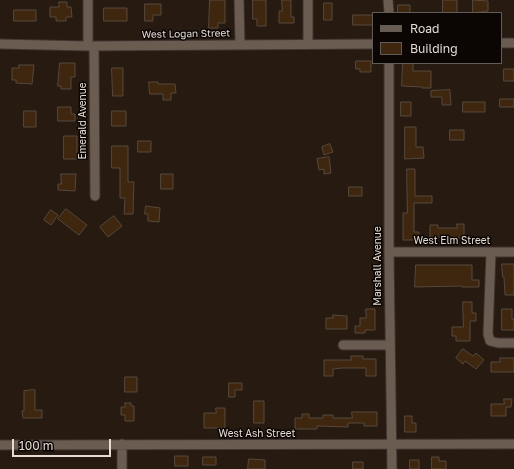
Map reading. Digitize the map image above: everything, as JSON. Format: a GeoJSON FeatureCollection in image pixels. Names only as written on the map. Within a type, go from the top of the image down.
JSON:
{"type":"FeatureCollection","features":[{"type":"Feature","properties":{"kind":"street","name":"Emerald Avenue"},"geometry":{"type":"LineString","coordinates":[[88,0],[91,46],[95,196]]}},
{"type":"Feature","properties":{"kind":"street"},"geometry":{"type":"LineString","coordinates":[[239,0],[240,44]]}},
{"type":"Feature","properties":{"kind":"street"},"geometry":{"type":"LineString","coordinates":[[308,0],[308,44]]}},
{"type":"Feature","properties":{"kind":"street"},"geometry":{"type":"LineString","coordinates":[[388,0],[389,12]]}},
{"type":"Feature","properties":{"kind":"street"},"geometry":{"type":"LineString","coordinates":[[502,43],[514,43]]}},
{"type":"Feature","properties":{"kind":"street","name":"West Logan Street"},"geometry":{"type":"LineString","coordinates":[[0,44],[91,46],[372,44]]}},
{"type":"Feature","properties":{"kind":"street","name":"Marshall Avenue"},"geometry":{"type":"LineString","coordinates":[[389,64],[389,252],[392,469]]}},
{"type":"Feature","properties":{"kind":"street","name":"West Elm Street"},"geometry":{"type":"LineString","coordinates":[[389,252],[514,252]]}},
{"type":"Feature","properties":{"kind":"street"},"geometry":{"type":"LineString","coordinates":[[491,252],[488,334],[490,341],[498,343],[514,343]]}},
{"type":"Feature","properties":{"kind":"street"},"geometry":{"type":"LineString","coordinates":[[344,345],[390,345]]}},
{"type":"Feature","properties":{"kind":"street"},"geometry":{"type":"LineString","coordinates":[[122,444],[122,469]]}},
{"type":"Feature","properties":{"kind":"street","name":"West Ash Street"},"geometry":{"type":"LineString","coordinates":[[0,445],[514,444]]}},
{"type":"Feature","properties":{"kind":"building"},"geometry":{"type":"Polygon","coordinates":[[[210,0],[225,0],[225,23],[218,23],[218,28],[209,28],[210,0]]]}},
{"type":"Feature","properties":{"kind":"building"},"geometry":{"type":"Polygon","coordinates":[[[253,0],[266,0],[266,26],[257,26],[257,19],[253,19],[253,0]]]}},
{"type":"Feature","properties":{"kind":"building"},"geometry":{"type":"Polygon","coordinates":[[[282,0],[291,0],[291,17],[294,17],[294,23],[279,23],[279,11],[282,11],[282,0]]]}},
{"type":"Feature","properties":{"kind":"building"},"geometry":{"type":"Polygon","coordinates":[[[443,0],[457,0],[457,12],[443,12],[443,0]]]}},
{"type":"Feature","properties":{"kind":"building"},"geometry":{"type":"Polygon","coordinates":[[[473,0],[488,1],[488,11],[473,12],[473,0]]]}},
{"type":"Feature","properties":{"kind":"building"},"geometry":{"type":"Polygon","coordinates":[[[59,2],[67,2],[67,7],[71,7],[72,17],[66,17],[66,21],[56,21],[56,17],[50,17],[50,7],[59,7],[59,2]]]}},
{"type":"Feature","properties":{"kind":"building"},"geometry":{"type":"Polygon","coordinates":[[[324,3],[332,3],[332,20],[324,20],[324,3]]]}},
{"type":"Feature","properties":{"kind":"building"},"geometry":{"type":"Polygon","coordinates":[[[145,4],[161,4],[161,15],[153,15],[153,21],[145,21],[145,4]]]}},
{"type":"Feature","properties":{"kind":"building"},"geometry":{"type":"Polygon","coordinates":[[[398,5],[410,5],[410,12],[398,12],[398,5]]]}},
{"type":"Feature","properties":{"kind":"building"},"geometry":{"type":"Polygon","coordinates":[[[104,8],[127,8],[127,21],[104,21],[104,8]]]}},
{"type":"Feature","properties":{"kind":"building"},"geometry":{"type":"Polygon","coordinates":[[[14,10],[36,10],[36,21],[14,21],[14,10]]]}},
{"type":"Feature","properties":{"kind":"building"},"geometry":{"type":"Polygon","coordinates":[[[353,15],[372,15],[372,25],[353,25],[353,15]]]}},
{"type":"Feature","properties":{"kind":"building"},"geometry":{"type":"Polygon","coordinates":[[[356,61],[371,61],[371,72],[360,72],[360,69],[356,69],[356,61]]]}},
{"type":"Feature","properties":{"kind":"building"},"geometry":{"type":"Polygon","coordinates":[[[60,63],[75,63],[75,77],[71,77],[71,89],[61,89],[61,86],[58,86],[60,63]]]}},
{"type":"Feature","properties":{"kind":"building"},"geometry":{"type":"Polygon","coordinates":[[[403,64],[413,64],[413,71],[431,71],[431,88],[402,86],[403,64]]]}},
{"type":"Feature","properties":{"kind":"building"},"geometry":{"type":"Polygon","coordinates":[[[19,65],[34,65],[32,84],[16,83],[16,80],[12,80],[12,68],[19,68],[19,65]]]}},
{"type":"Feature","properties":{"kind":"building"},"geometry":{"type":"Polygon","coordinates":[[[112,68],[123,68],[123,96],[113,96],[112,68]]]}},
{"type":"Feature","properties":{"kind":"building"},"geometry":{"type":"Polygon","coordinates":[[[504,69],[514,69],[514,81],[504,81],[504,69]]]}},
{"type":"Feature","properties":{"kind":"building"},"geometry":{"type":"Polygon","coordinates":[[[149,82],[158,82],[158,84],[175,84],[176,93],[171,93],[171,100],[163,100],[163,94],[150,94],[149,82]]]}},
{"type":"Feature","properties":{"kind":"building"},"geometry":{"type":"Polygon","coordinates":[[[450,90],[451,105],[442,105],[442,97],[431,97],[431,91],[450,90]]]}},
{"type":"Feature","properties":{"kind":"building"},"geometry":{"type":"Polygon","coordinates":[[[500,99],[514,99],[514,107],[500,107],[500,99]]]}},
{"type":"Feature","properties":{"kind":"building"},"geometry":{"type":"Polygon","coordinates":[[[401,102],[411,102],[411,116],[401,116],[401,102]]]}},
{"type":"Feature","properties":{"kind":"building"},"geometry":{"type":"Polygon","coordinates":[[[463,102],[485,102],[485,112],[463,112],[463,102]]]}},
{"type":"Feature","properties":{"kind":"building"},"geometry":{"type":"Polygon","coordinates":[[[58,107],[71,107],[71,114],[75,114],[75,121],[58,121],[58,107]]]}},
{"type":"Feature","properties":{"kind":"building"},"geometry":{"type":"Polygon","coordinates":[[[24,111],[36,111],[36,127],[24,127],[24,111]]]}},
{"type":"Feature","properties":{"kind":"building"},"geometry":{"type":"Polygon","coordinates":[[[112,111],[126,111],[126,126],[112,126],[112,111]]]}},
{"type":"Feature","properties":{"kind":"building"},"geometry":{"type":"Polygon","coordinates":[[[405,127],[416,127],[416,147],[423,147],[424,158],[405,159],[405,127]]]}},
{"type":"Feature","properties":{"kind":"building"},"geometry":{"type":"Polygon","coordinates":[[[450,130],[464,130],[464,140],[450,140],[450,130]]]}},
{"type":"Feature","properties":{"kind":"building"},"geometry":{"type":"Polygon","coordinates":[[[64,136],[77,136],[77,159],[64,159],[64,136]]]}},
{"type":"Feature","properties":{"kind":"building"},"geometry":{"type":"Polygon","coordinates":[[[138,141],[151,141],[151,152],[138,152],[138,141]]]}},
{"type":"Feature","properties":{"kind":"building"},"geometry":{"type":"Polygon","coordinates":[[[330,144],[333,152],[324,155],[322,147],[330,144]]]}},
{"type":"Feature","properties":{"kind":"building"},"geometry":{"type":"Polygon","coordinates":[[[112,146],[128,146],[128,182],[134,182],[133,214],[124,214],[125,198],[120,198],[120,168],[112,168],[112,146]]]}},
{"type":"Feature","properties":{"kind":"building"},"geometry":{"type":"Polygon","coordinates":[[[329,157],[331,173],[324,174],[324,169],[319,170],[317,159],[329,157]]]}},
{"type":"Feature","properties":{"kind":"building"},"geometry":{"type":"Polygon","coordinates":[[[407,169],[415,169],[415,196],[432,196],[432,203],[414,203],[414,232],[419,232],[419,240],[403,240],[403,213],[407,213],[407,169]]]}},
{"type":"Feature","properties":{"kind":"building"},"geometry":{"type":"Polygon","coordinates":[[[61,174],[76,174],[75,191],[58,190],[58,184],[61,184],[61,174]]]}},
{"type":"Feature","properties":{"kind":"building"},"geometry":{"type":"Polygon","coordinates":[[[161,174],[173,174],[173,189],[161,189],[161,174]]]}},
{"type":"Feature","properties":{"kind":"building"},"geometry":{"type":"Polygon","coordinates":[[[349,187],[362,187],[362,196],[349,196],[349,187]]]}},
{"type":"Feature","properties":{"kind":"building"},"geometry":{"type":"Polygon","coordinates":[[[146,206],[160,208],[159,222],[148,221],[148,214],[145,214],[146,206]]]}},
{"type":"Feature","properties":{"kind":"building"},"geometry":{"type":"Polygon","coordinates":[[[66,209],[87,225],[79,235],[58,219],[66,209]]]}},
{"type":"Feature","properties":{"kind":"building"},"geometry":{"type":"Polygon","coordinates":[[[51,210],[58,215],[51,225],[44,220],[51,210]]]}},
{"type":"Feature","properties":{"kind":"building"},"geometry":{"type":"Polygon","coordinates":[[[114,216],[122,226],[108,237],[100,227],[114,216]]]}},
{"type":"Feature","properties":{"kind":"building"},"geometry":{"type":"Polygon","coordinates":[[[457,224],[464,224],[464,238],[430,237],[430,225],[438,225],[438,228],[457,228],[457,224]]]}},
{"type":"Feature","properties":{"kind":"building"},"geometry":{"type":"Polygon","coordinates":[[[502,264],[514,264],[514,295],[505,295],[502,264]]]}},
{"type":"Feature","properties":{"kind":"building"},"geometry":{"type":"Polygon","coordinates":[[[416,265],[472,265],[472,280],[479,280],[479,287],[415,287],[416,265]]]}},
{"type":"Feature","properties":{"kind":"building"},"geometry":{"type":"Polygon","coordinates":[[[463,302],[472,302],[472,313],[476,313],[476,321],[470,321],[470,341],[456,341],[456,336],[452,336],[452,327],[463,327],[463,302]]]}},
{"type":"Feature","properties":{"kind":"building"},"geometry":{"type":"Polygon","coordinates":[[[366,309],[375,309],[375,330],[365,330],[365,333],[355,333],[355,326],[360,326],[360,318],[366,318],[366,309]]]}},
{"type":"Feature","properties":{"kind":"building"},"geometry":{"type":"Polygon","coordinates":[[[502,309],[512,309],[514,330],[502,330],[502,309]]]}},
{"type":"Feature","properties":{"kind":"building"},"geometry":{"type":"Polygon","coordinates":[[[333,315],[347,316],[347,329],[326,329],[326,318],[333,318],[333,315]]]}},
{"type":"Feature","properties":{"kind":"building"},"geometry":{"type":"Polygon","coordinates":[[[463,349],[473,356],[476,353],[484,360],[476,369],[465,361],[463,364],[456,358],[463,349]]]}},
{"type":"Feature","properties":{"kind":"building"},"geometry":{"type":"Polygon","coordinates":[[[351,356],[363,356],[363,359],[376,359],[376,376],[366,376],[366,368],[342,368],[333,369],[333,376],[324,376],[324,360],[351,360],[351,356]]]}},
{"type":"Feature","properties":{"kind":"building"},"geometry":{"type":"Polygon","coordinates":[[[500,358],[514,358],[514,372],[491,372],[491,362],[500,362],[500,358]]]}},
{"type":"Feature","properties":{"kind":"building"},"geometry":{"type":"Polygon","coordinates":[[[125,377],[137,377],[137,392],[125,392],[125,377]]]}},
{"type":"Feature","properties":{"kind":"building"},"geometry":{"type":"Polygon","coordinates":[[[229,383],[242,383],[242,390],[235,390],[235,397],[229,397],[229,383]]]}},
{"type":"Feature","properties":{"kind":"building"},"geometry":{"type":"Polygon","coordinates":[[[35,390],[35,410],[42,410],[42,418],[23,418],[22,411],[24,411],[24,391],[35,390]]]}},
{"type":"Feature","properties":{"kind":"building"},"geometry":{"type":"Polygon","coordinates":[[[504,399],[512,399],[511,407],[506,407],[506,416],[491,416],[491,404],[504,404],[504,399]]]}},
{"type":"Feature","properties":{"kind":"building"},"geometry":{"type":"Polygon","coordinates":[[[254,401],[264,401],[264,423],[254,423],[254,401]]]}},
{"type":"Feature","properties":{"kind":"building"},"geometry":{"type":"Polygon","coordinates":[[[125,403],[131,403],[131,406],[134,406],[134,421],[125,421],[125,415],[121,415],[121,407],[125,407],[125,403]]]}},
{"type":"Feature","properties":{"kind":"building"},"geometry":{"type":"Polygon","coordinates":[[[216,408],[225,408],[225,428],[204,428],[204,413],[216,413],[216,408]]]}},
{"type":"Feature","properties":{"kind":"building"},"geometry":{"type":"Polygon","coordinates":[[[352,412],[377,412],[377,426],[364,426],[364,423],[348,423],[348,427],[317,426],[317,429],[295,429],[295,418],[302,418],[302,414],[309,414],[309,418],[323,418],[323,415],[333,415],[333,418],[352,418],[352,412]]]}},
{"type":"Feature","properties":{"kind":"building"},"geometry":{"type":"Polygon","coordinates":[[[405,416],[412,416],[412,423],[416,423],[416,432],[405,432],[405,416]]]}},
{"type":"Feature","properties":{"kind":"building"},"geometry":{"type":"Polygon","coordinates":[[[175,456],[188,456],[188,466],[175,466],[175,456]]]}},
{"type":"Feature","properties":{"kind":"building"},"geometry":{"type":"Polygon","coordinates":[[[203,457],[216,457],[216,465],[203,465],[203,457]]]}},
{"type":"Feature","properties":{"kind":"building"},"geometry":{"type":"Polygon","coordinates":[[[432,457],[439,457],[439,461],[446,461],[446,469],[432,469],[432,457]]]}},
{"type":"Feature","properties":{"kind":"building"},"geometry":{"type":"Polygon","coordinates":[[[249,459],[265,460],[265,469],[248,469],[249,459]]]}},
{"type":"Feature","properties":{"kind":"building"},"geometry":{"type":"Polygon","coordinates":[[[410,460],[419,460],[419,469],[410,469],[410,460]]]}},
{"type":"Feature","properties":{"kind":"building"},"geometry":{"type":"Polygon","coordinates":[[[353,462],[363,462],[363,469],[353,469],[353,462]]]}}]}
